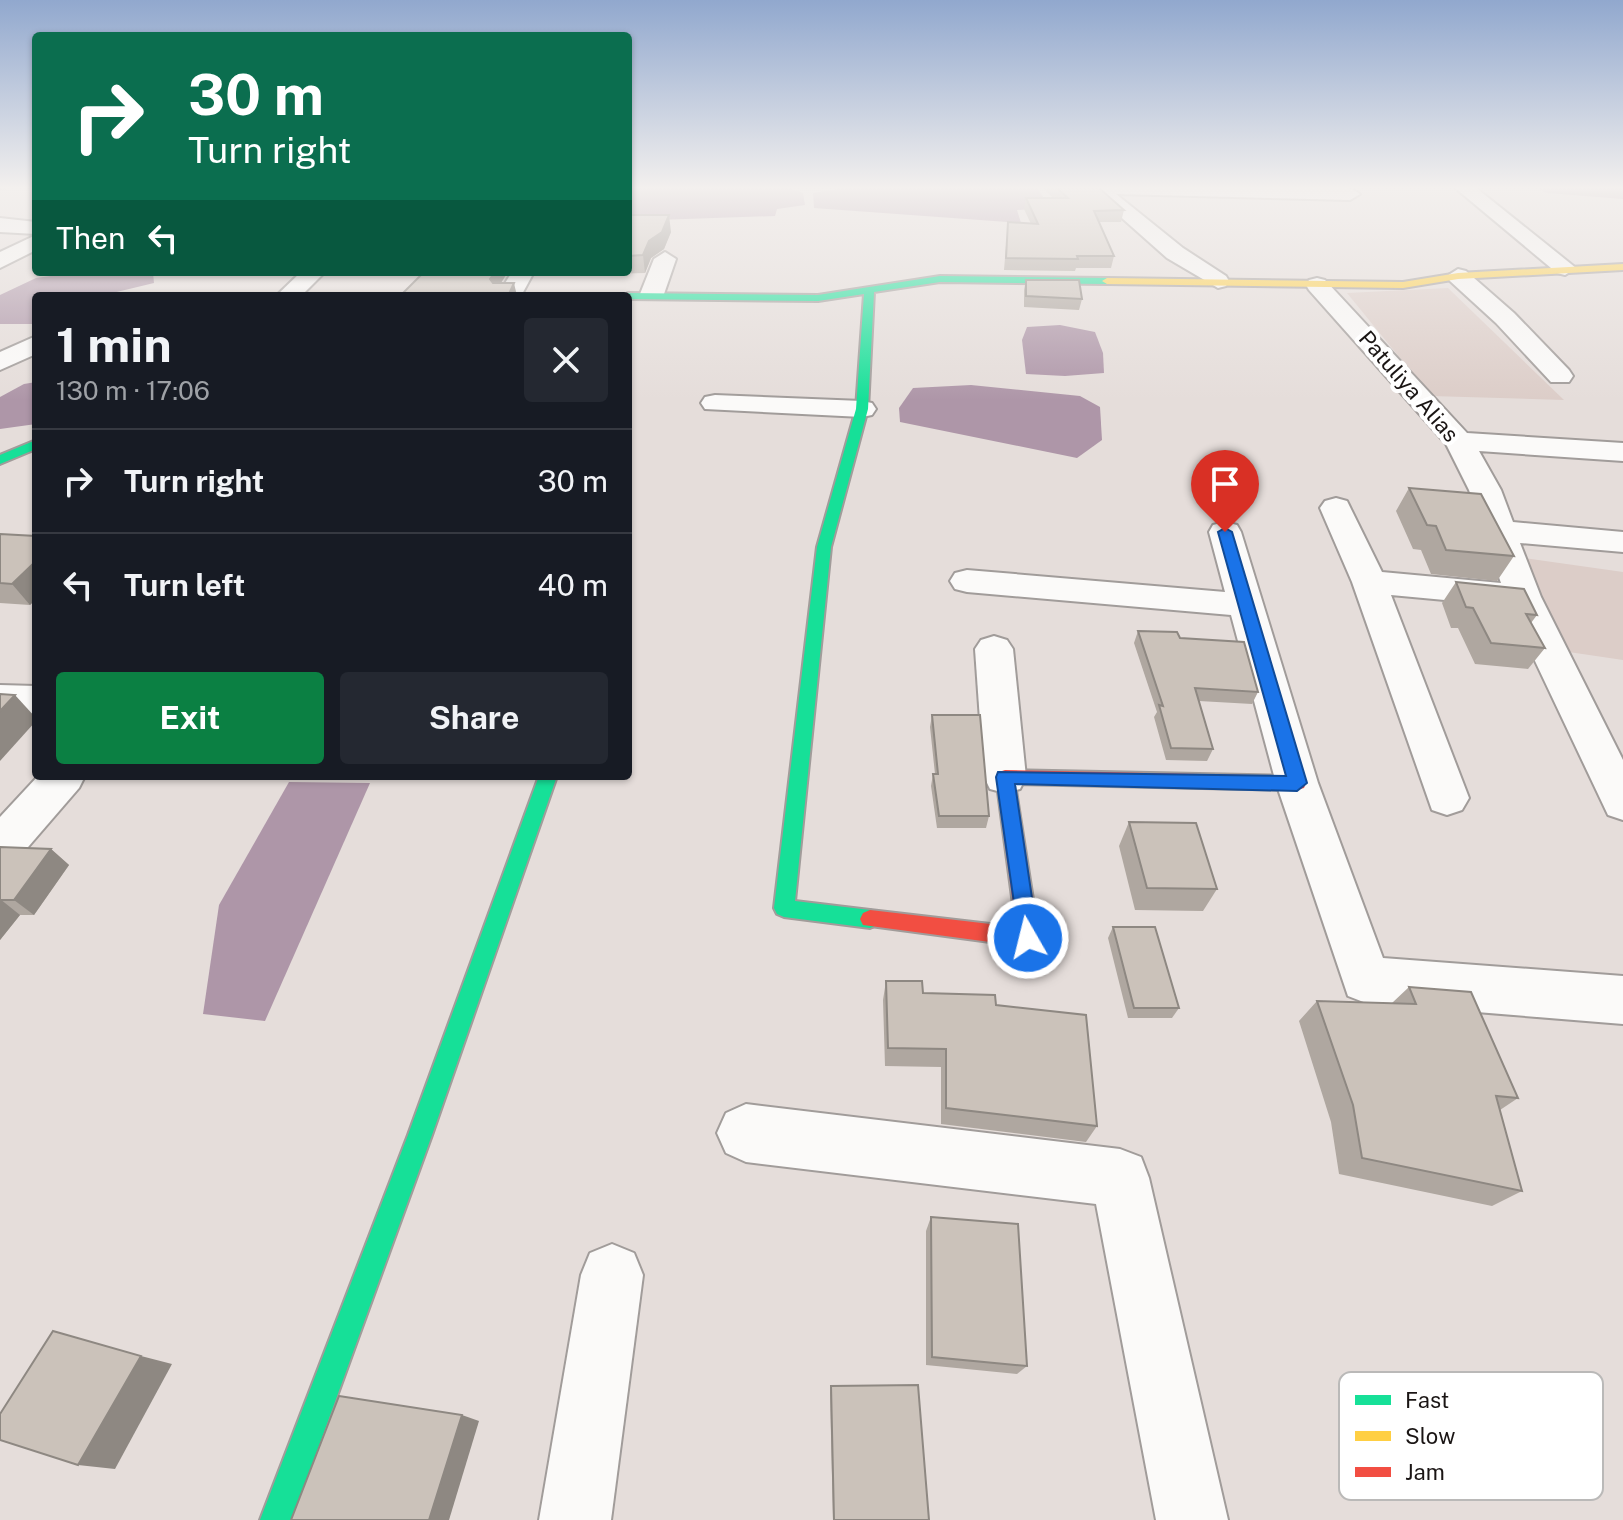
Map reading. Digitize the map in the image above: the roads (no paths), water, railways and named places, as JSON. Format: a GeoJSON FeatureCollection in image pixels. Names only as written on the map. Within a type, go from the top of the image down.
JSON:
{"type":"FeatureCollection","features":[{"type":"Feature","properties":{"kind":"street"},"geometry":{"type":"LineString","coordinates":[[1183,258],[1218,281]]}},
{"type":"Feature","properties":{"kind":"street"},"geometry":{"type":"LineString","coordinates":[[1552,258],[1565,268]]}},
{"type":"Feature","properties":{"kind":"street"},"geometry":{"type":"LineString","coordinates":[[652,294],[665,259]]}},
{"type":"Feature","properties":{"kind":"street"},"geometry":{"type":"LineString","coordinates":[[632,296],[818,298],[940,279],[1403,285],[1458,276],[1623,267]]}},
{"type":"Feature","properties":{"kind":"street"},"geometry":{"type":"LineString","coordinates":[[292,292],[310,276]]}},
{"type":"Feature","properties":{"kind":"street"},"geometry":{"type":"LineString","coordinates":[[1458,276],[1505,318],[1560,376]]}},
{"type":"Feature","properties":{"kind":"street","name":"Patuliya Alias"},"geometry":{"type":"LineString","coordinates":[[1317,285],[1377,347],[1459,441],[1485,490],[1523,597],[1623,803]]}},
{"type":"Feature","properties":{"kind":"street"},"geometry":{"type":"LineString","coordinates":[[869,289],[862,409],[824,547],[784,908],[1028,938],[1005,777],[994,649]]}},
{"type":"Feature","properties":{"kind":"street"},"geometry":{"type":"LineString","coordinates":[[0,338],[32,342]]}},
{"type":"Feature","properties":{"kind":"street"},"geometry":{"type":"LineString","coordinates":[[0,362],[32,345]]}},
{"type":"Feature","properties":{"kind":"street"},"geometry":{"type":"LineString","coordinates":[[715,403],[862,409]]}},
{"type":"Feature","properties":{"kind":"street"},"geometry":{"type":"LineString","coordinates":[[1459,441],[1623,452]]}},
{"type":"Feature","properties":{"kind":"street"},"geometry":{"type":"LineString","coordinates":[[0,460],[32,446]]}},
{"type":"Feature","properties":{"kind":"street"},"geometry":{"type":"LineString","coordinates":[[1336,508],[1369,582],[1447,798]]}},
{"type":"Feature","properties":{"kind":"street"},"geometry":{"type":"LineString","coordinates":[[1500,531],[1623,542]]}},
{"type":"Feature","properties":{"kind":"street"},"geometry":{"type":"LineString","coordinates":[[1225,532],[1297,783],[1366,980],[1623,1000]]}},
{"type":"Feature","properties":{"kind":"street"},"geometry":{"type":"LineString","coordinates":[[967,581],[1246,605]]}},
{"type":"Feature","properties":{"kind":"street"},"geometry":{"type":"LineString","coordinates":[[1369,582],[1523,597]]}},
{"type":"Feature","properties":{"kind":"street"},"geometry":{"type":"LineString","coordinates":[[0,699],[32,700]]}},
{"type":"Feature","properties":{"kind":"street"},"geometry":{"type":"LineString","coordinates":[[1005,777],[1297,783]]}},
{"type":"Feature","properties":{"kind":"street"},"geometry":{"type":"LineString","coordinates":[[0,848],[60,780]]}},
{"type":"Feature","properties":{"kind":"street"},"geometry":{"type":"LineString","coordinates":[[276,1520],[420,1135],[547,780]]}},
{"type":"Feature","properties":{"kind":"street"},"geometry":{"type":"LineString","coordinates":[[746,1133],[1120,1178],[1192,1520]]}},
{"type":"Feature","properties":{"kind":"street"},"geometry":{"type":"LineString","coordinates":[[575,1520],[612,1275]]}}]}
